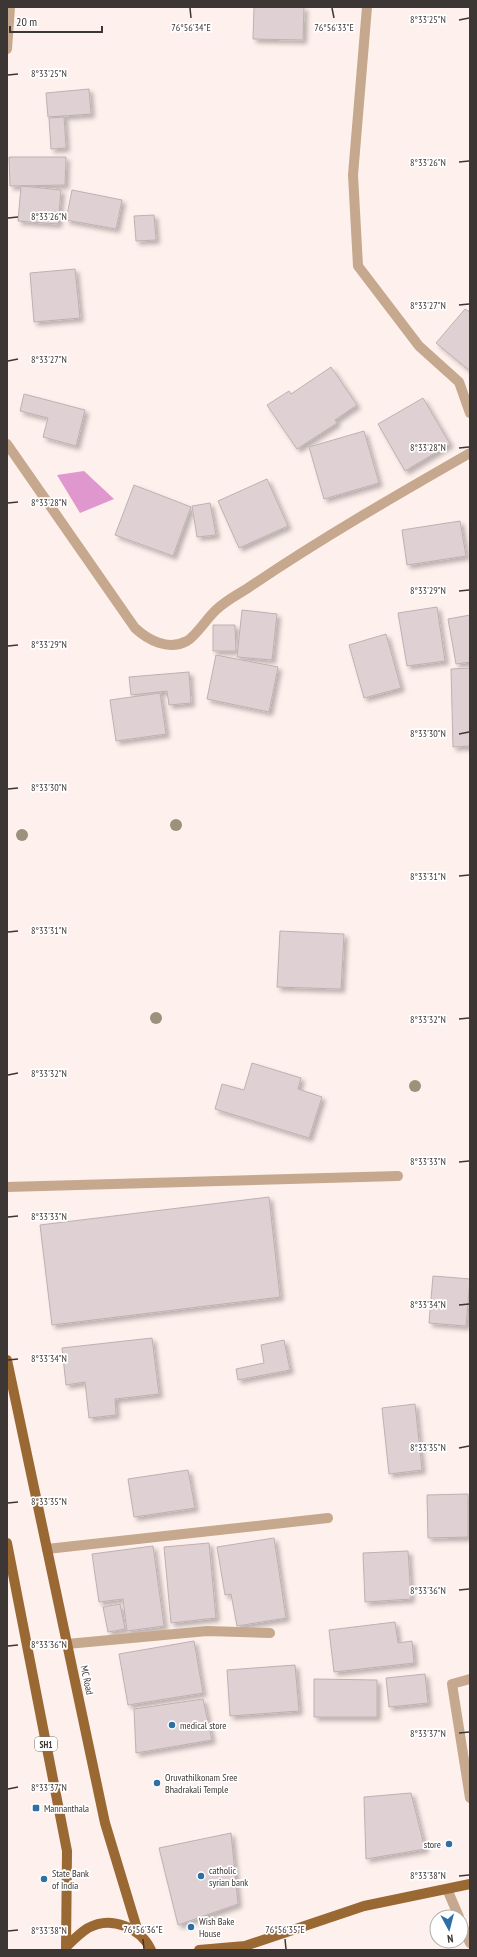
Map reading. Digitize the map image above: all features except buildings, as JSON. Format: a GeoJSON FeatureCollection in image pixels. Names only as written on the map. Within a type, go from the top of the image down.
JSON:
{"type":"FeatureCollection","features":[{"type":"Feature","properties":{"kind":"main road","name":"MC Road"},"geometry":{"type":"LineString","coordinates":[[7,1360],[105,1823],[138,1932]]}},
{"type":"Feature","properties":{"kind":"main road","name":"SH1"},"geometry":{"type":"LineString","coordinates":[[7,1543],[67,1851],[66,1948]]}},
{"type":"Feature","properties":{"kind":"main road"},"geometry":{"type":"LineString","coordinates":[[199,1950],[245,1946],[364,1906],[470,1884]]}},
{"type":"Feature","properties":{"kind":"main road","name":"SH1"},"geometry":{"type":"LineString","coordinates":[[66,1948],[89,1927],[107,1923],[126,1926],[138,1932]]}},
{"type":"Feature","properties":{"kind":"main road"},"geometry":{"type":"LineString","coordinates":[[138,1932],[151,1950]]}},
{"type":"Feature","properties":{"kind":"street"},"geometry":{"type":"LineString","coordinates":[[7,49],[10,7]]}},
{"type":"Feature","properties":{"kind":"street"},"geometry":{"type":"LineString","coordinates":[[367,7],[353,175],[358,266],[419,346],[459,382],[470,413]]}},
{"type":"Feature","properties":{"kind":"street"},"geometry":{"type":"LineString","coordinates":[[7,444],[135,628],[147,639],[162,644],[174,645],[187,641],[217,609],[284,564],[392,498],[470,453]]}},
{"type":"Feature","properties":{"kind":"street"},"geometry":{"type":"LineString","coordinates":[[7,1187],[398,1176]]}},
{"type":"Feature","properties":{"kind":"street"},"geometry":{"type":"LineString","coordinates":[[47,1549],[328,1518]]}},
{"type":"Feature","properties":{"kind":"street"},"geometry":{"type":"LineString","coordinates":[[67,1644],[207,1631],[270,1633]]}},
{"type":"Feature","properties":{"kind":"street"},"geometry":{"type":"LineString","coordinates":[[470,1679],[452,1684],[470,1798]]}},
{"type":"Feature","properties":{"kind":"street"},"geometry":{"type":"LineString","coordinates":[[447,1889],[456,1909]]}},
{"type":"Feature","properties":{"kind":"shaded area"},"geometry":{"type":"Polygon","coordinates":[[[84,471],[114,499],[80,513],[57,475],[84,471]]]}},
{"type":"Feature","properties":{"kind":"place","name":"medical store"},"geometry":{"type":"Point","coordinates":[172,1725]}},
{"type":"Feature","properties":{"kind":"place","name":"Oruvathilkonam Sree Bhadrakali Temple"},"geometry":{"type":"Point","coordinates":[157,1783]}},
{"type":"Feature","properties":{"kind":"place","name":"Mannanthala"},"geometry":{"type":"Point","coordinates":[36,1808]}},
{"type":"Feature","properties":{"kind":"place","name":"store"},"geometry":{"type":"Point","coordinates":[449,1844]}},
{"type":"Feature","properties":{"kind":"place","name":"catholic syrian bank"},"geometry":{"type":"Point","coordinates":[201,1876]}},
{"type":"Feature","properties":{"kind":"place","name":"State Bank of India"},"geometry":{"type":"Point","coordinates":[44,1879]}},
{"type":"Feature","properties":{"kind":"place","name":"Wish Bake House"},"geometry":{"type":"Point","coordinates":[191,1927]}}]}
